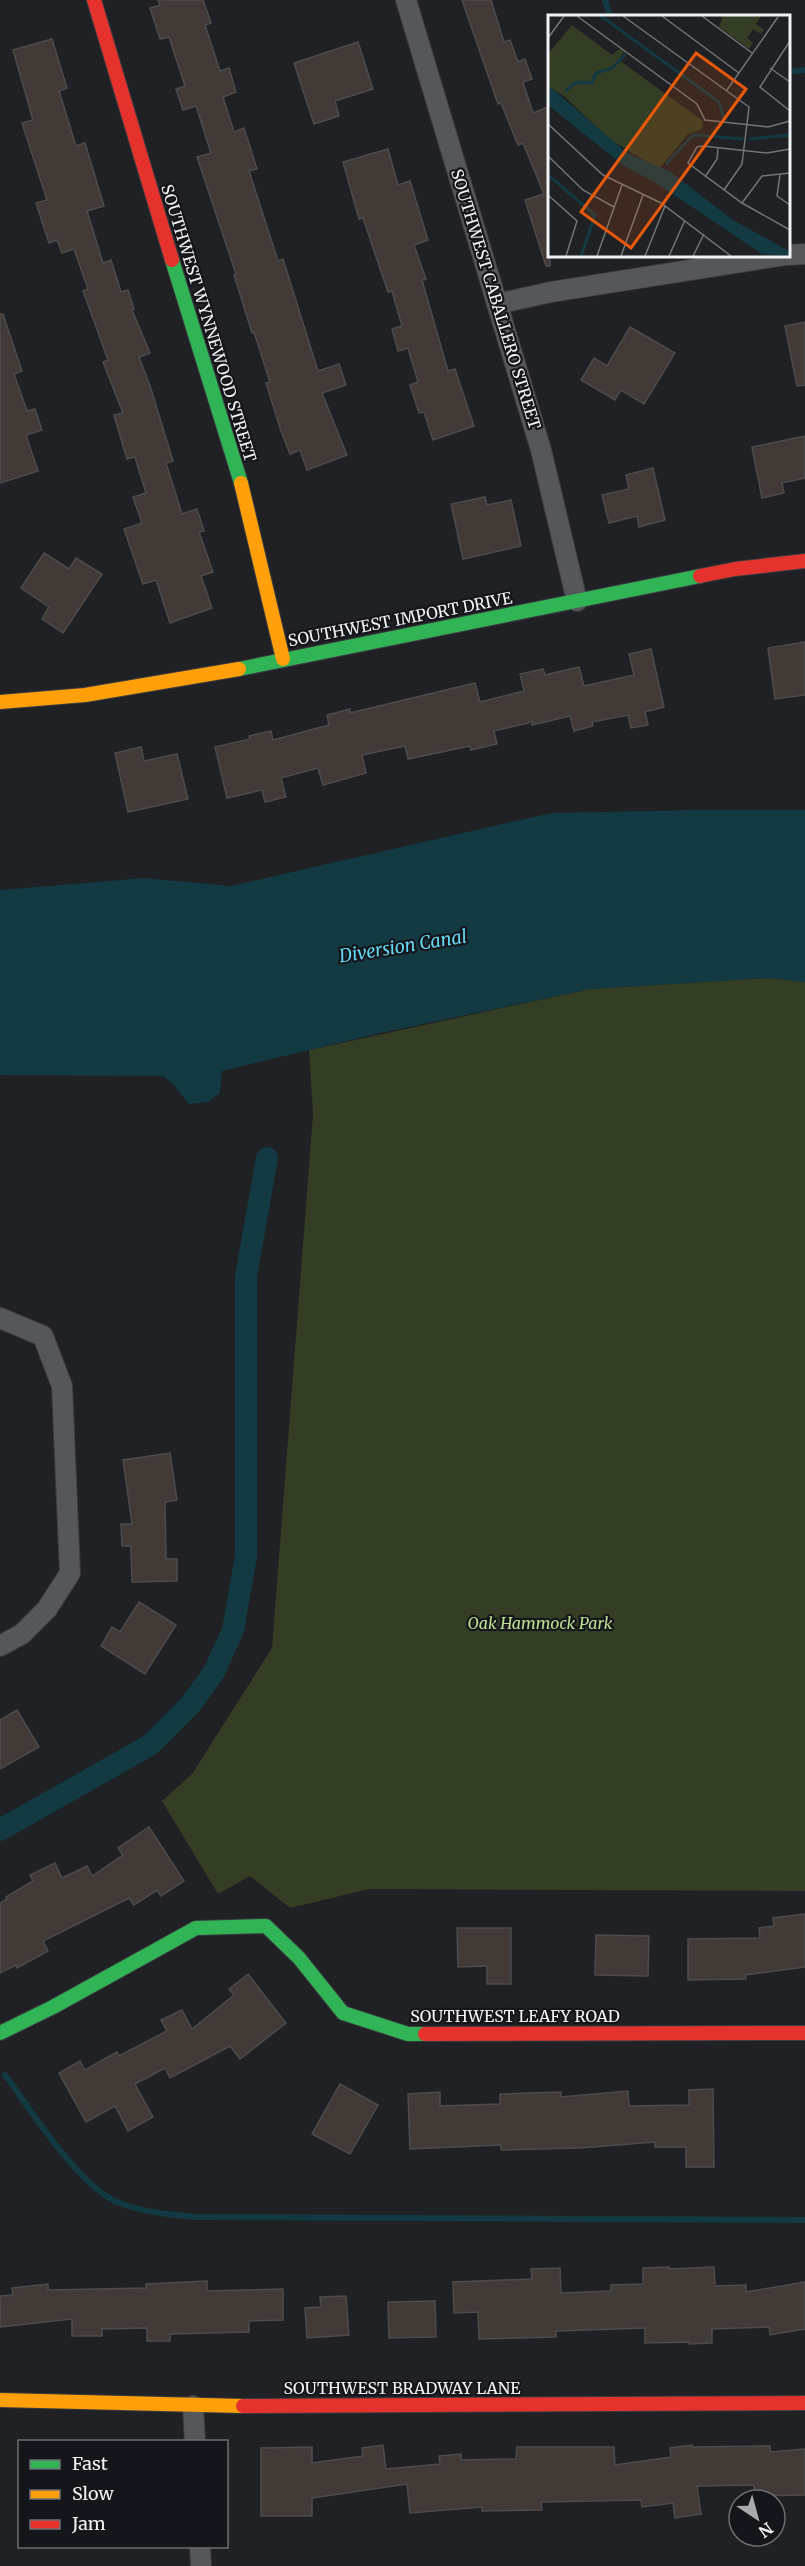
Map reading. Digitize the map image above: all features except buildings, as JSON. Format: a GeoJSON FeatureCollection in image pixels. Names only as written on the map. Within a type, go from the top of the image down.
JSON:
{"type":"FeatureCollection","features":[{"type":"Feature","properties":{"kind":"street","name":"SOUTHWEST WYNNEWOOD STREET"},"geometry":{"type":"LineString","coordinates":[[94,0],[208,380],[237,467],[283,659]]}},
{"type":"Feature","properties":{"kind":"street","name":"SOUTHWEST CABALLERO STREET"},"geometry":{"type":"LineString","coordinates":[[406,0],[541,450],[577,601]]}},
{"type":"Feature","properties":{"kind":"street"},"geometry":{"type":"LineString","coordinates":[[790,255],[805,254]]}},
{"type":"Feature","properties":{"kind":"street"},"geometry":{"type":"LineString","coordinates":[[497,304],[551,292],[781,256]]}},
{"type":"Feature","properties":{"kind":"street","name":"SOUTHWEST IMPORT DRIVE"},"geometry":{"type":"LineString","coordinates":[[0,702],[22,702],[85,695],[219,674],[283,659],[735,568],[805,561]]}},
{"type":"Feature","properties":{"kind":"street"},"geometry":{"type":"LineString","coordinates":[[0,1318],[43,1336],[62,1386],[70,1573],[47,1609],[22,1634],[0,1646]]}},
{"type":"Feature","properties":{"kind":"street","name":"SOUTHWEST LEAFY ROAD"},"geometry":{"type":"LineString","coordinates":[[0,2033],[53,2007],[196,1928],[266,1926],[299,1958],[343,2013],[408,2034],[805,2033]]}},
{"type":"Feature","properties":{"kind":"street","name":"SOUTHWEST BRADWAY LANE"},"geometry":{"type":"LineString","coordinates":[[0,2400],[193,2406],[805,2403]]}},
{"type":"Feature","properties":{"kind":"street"},"geometry":{"type":"LineString","coordinates":[[193,2406],[195,2440]]}},
{"type":"Feature","properties":{"kind":"street"},"geometry":{"type":"LineString","coordinates":[[200,2548],[201,2566]]}},
{"type":"Feature","properties":{"kind":"green space","name":"Oak Hammock Park"},"geometry":{"type":"Polygon","coordinates":[[[769,978],[805,982],[805,1891],[369,1889],[290,1908],[250,1876],[218,1894],[162,1801],[192,1774],[272,1648],[313,1114],[309,1050],[590,989],[769,978]]]}},
{"type":"Feature","properties":{"kind":"water","name":"Diversion Canal"},"geometry":{"type":"Polygon","coordinates":[[[805,810],[805,982],[769,978],[590,989],[380,1033],[222,1071],[220,1093],[208,1102],[189,1104],[173,1084],[163,1076],[0,1075],[0,890],[144,878],[231,886],[551,813],[805,810]]]}},
{"type":"Feature","properties":{"kind":"waterway"},"geometry":{"type":"LineString","coordinates":[[605,0],[610,15]]}},
{"type":"Feature","properties":{"kind":"waterway"},"geometry":{"type":"LineString","coordinates":[[790,72],[805,70]]}},
{"type":"Feature","properties":{"kind":"waterway"},"geometry":{"type":"LineString","coordinates":[[0,1830],[150,1745],[191,1704],[214,1672],[233,1630],[246,1556],[246,1276],[267,1158]]}},
{"type":"Feature","properties":{"kind":"waterway"},"geometry":{"type":"LineString","coordinates":[[5,2075],[56,2145],[87,2180],[117,2202],[155,2212],[194,2217],[805,2220]]}},
{"type":"Feature","properties":{"kind":"traffic: fast"},"geometry":{"type":"LineString","coordinates":[[172,260],[241,483]]}},
{"type":"Feature","properties":{"kind":"traffic: fast"},"geometry":{"type":"LineString","coordinates":[[239,669],[700,576]]}},
{"type":"Feature","properties":{"kind":"traffic: fast"},"geometry":{"type":"LineString","coordinates":[[0,2033],[53,2007],[196,1928],[266,1926],[299,1958],[343,2013],[408,2034],[425,2034]]}},
{"type":"Feature","properties":{"kind":"traffic: slow"},"geometry":{"type":"LineString","coordinates":[[241,483],[283,659]]}},
{"type":"Feature","properties":{"kind":"traffic: slow"},"geometry":{"type":"LineString","coordinates":[[0,702],[85,695],[239,669]]}},
{"type":"Feature","properties":{"kind":"traffic: slow"},"geometry":{"type":"LineString","coordinates":[[0,2400],[243,2406]]}},
{"type":"Feature","properties":{"kind":"traffic: jam"},"geometry":{"type":"LineString","coordinates":[[94,0],[172,260]]}},
{"type":"Feature","properties":{"kind":"traffic: jam"},"geometry":{"type":"LineString","coordinates":[[700,576],[735,569],[805,561]]}},
{"type":"Feature","properties":{"kind":"traffic: jam"},"geometry":{"type":"LineString","coordinates":[[425,2034],[805,2033]]}},
{"type":"Feature","properties":{"kind":"traffic: jam"},"geometry":{"type":"LineString","coordinates":[[243,2406],[805,2403]]}}]}
